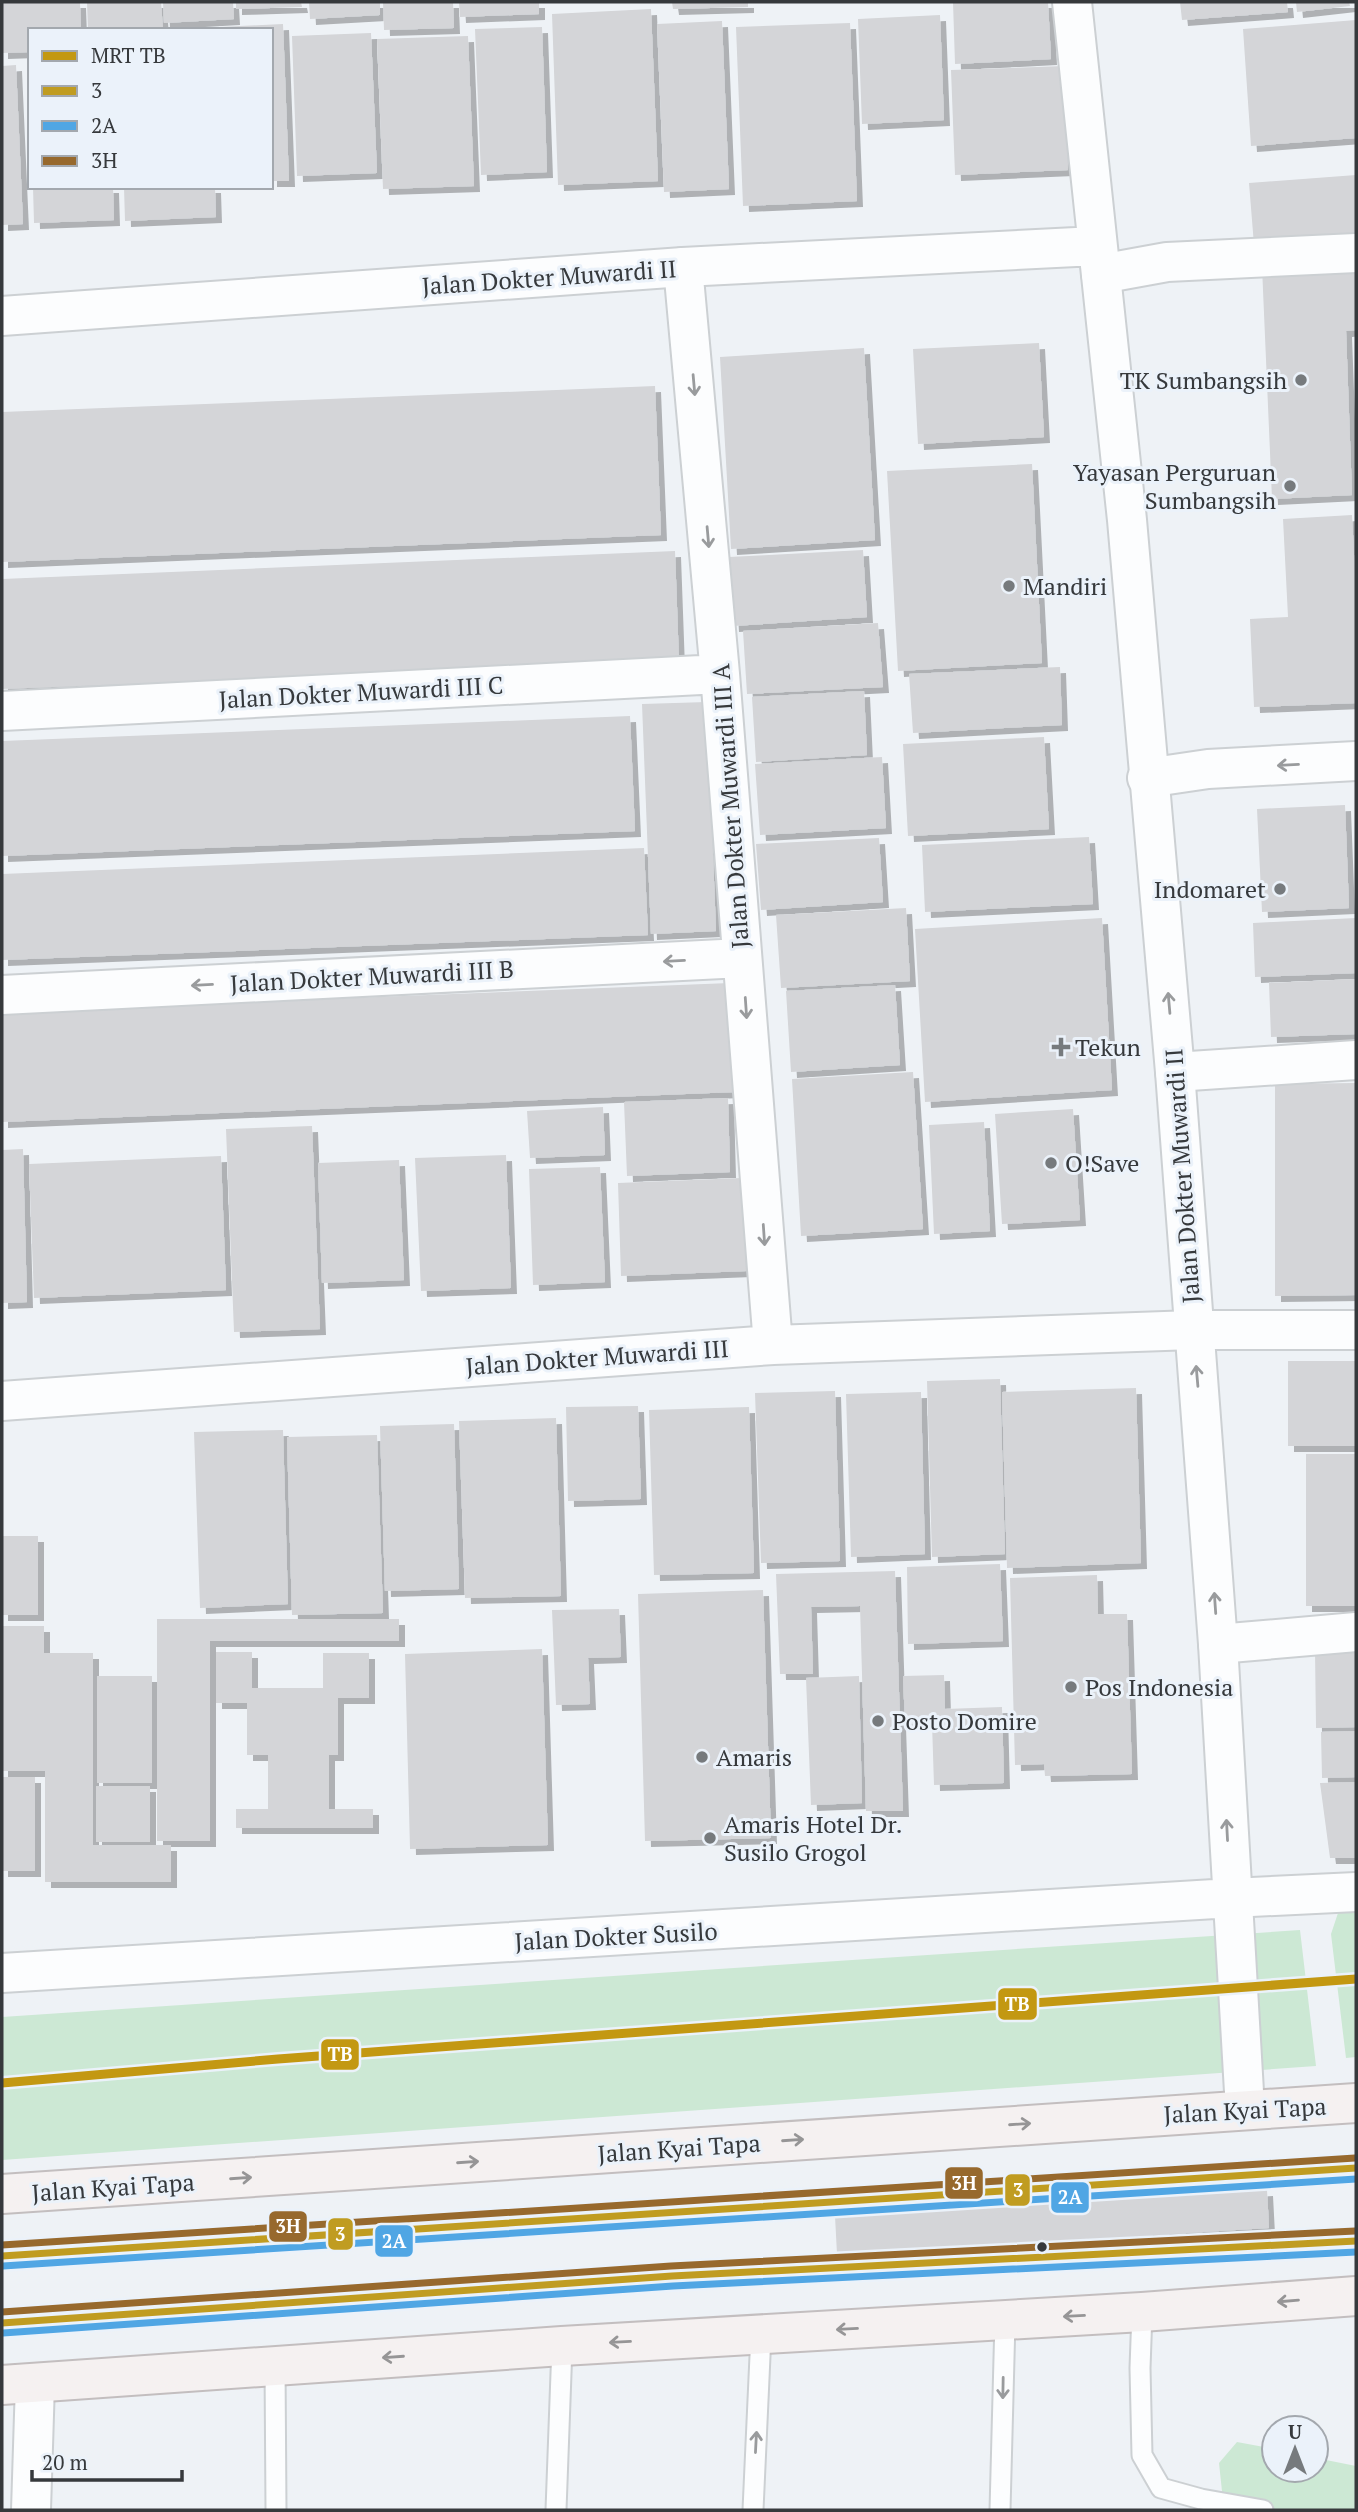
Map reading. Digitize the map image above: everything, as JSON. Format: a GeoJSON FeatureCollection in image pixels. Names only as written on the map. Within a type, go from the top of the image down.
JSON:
{"type":"FeatureCollection","features":[{"type":"Feature","properties":{"kind":"main road","name":"Jalan Kyai Tapa"},"geometry":{"type":"LineString","coordinates":[[2,2194],[1356,2103]]}},
{"type":"Feature","properties":{"kind":"main road"},"geometry":{"type":"LineString","coordinates":[[18,2384],[562,2346],[1142,2312],[1356,2296]]}},
{"type":"Feature","properties":{"kind":"street","name":"Jalan Dokter Muwardi II"},"geometry":{"type":"LineString","coordinates":[[1072,2],[1127,520],[1147,778],[1175,1072],[1218,1644],[1245,2109]]}},
{"type":"Feature","properties":{"kind":"street"},"geometry":{"type":"LineString","coordinates":[[1099,260],[1167,262],[1356,253]]}},
{"type":"Feature","properties":{"kind":"street","name":"Jalan Dokter Muwardi II"},"geometry":{"type":"LineString","coordinates":[[2,316],[683,267],[1099,260]]}},
{"type":"Feature","properties":{"kind":"street","name":"Jalan Dokter Muwardi III A"},"geometry":{"type":"LineString","coordinates":[[683,267],[720,674],[773,1345]]}},
{"type":"Feature","properties":{"kind":"street","name":"Jalan Dokter Muwardi III C"},"geometry":{"type":"LineString","coordinates":[[2,710],[720,674]]}},
{"type":"Feature","properties":{"kind":"street"},"geometry":{"type":"LineString","coordinates":[[1147,778],[1208,769],[1356,761]]}},
{"type":"Feature","properties":{"kind":"street","name":"Jalan Dokter Muwardi III B"},"geometry":{"type":"LineString","coordinates":[[2,995],[742,958]]}},
{"type":"Feature","properties":{"kind":"street"},"geometry":{"type":"LineString","coordinates":[[1175,1072],[1356,1060]]}},
{"type":"Feature","properties":{"kind":"street","name":"Jalan Dokter Muwardi III"},"geometry":{"type":"LineString","coordinates":[[2,1401],[773,1345],[1194,1330],[1356,1330]]}},
{"type":"Feature","properties":{"kind":"street"},"geometry":{"type":"LineString","coordinates":[[1218,1644],[1356,1632]]}},
{"type":"Feature","properties":{"kind":"street","name":"Jalan Dokter Susilo"},"geometry":{"type":"LineString","coordinates":[[2,1973],[1356,1892]]}},
{"type":"Feature","properties":{"kind":"street"},"geometry":{"type":"LineString","coordinates":[[18,2384],[31,2510]]}},
{"type":"Feature","properties":{"kind":"lane"},"geometry":{"type":"LineString","coordinates":[[2,2256],[1356,2168]]}},
{"type":"Feature","properties":{"kind":"lane"},"geometry":{"type":"LineString","coordinates":[[2,2323],[672,2276],[1356,2241]]}},
{"type":"Feature","properties":{"kind":"lane"},"geometry":{"type":"LineString","coordinates":[[1142,2312],[1142,2455],[1161,2488],[1201,2499],[1263,2510]]}},
{"type":"Feature","properties":{"kind":"lane"},"geometry":{"type":"LineString","coordinates":[[1000,2510],[1004,2320]]}},
{"type":"Feature","properties":{"kind":"lane"},"geometry":{"type":"LineString","coordinates":[[753,2510],[761,2334]]}},
{"type":"Feature","properties":{"kind":"lane"},"geometry":{"type":"LineString","coordinates":[[556,2510],[562,2346]]}},
{"type":"Feature","properties":{"kind":"lane"},"geometry":{"type":"LineString","coordinates":[[275,2365],[276,2510]]}},
{"type":"Feature","properties":{"kind":"green space"},"geometry":{"type":"Polygon","coordinates":[[[1345,1892],[1356,1892],[1356,2057],[1346,2058],[1331,1934],[1345,1892]]]}},
{"type":"Feature","properties":{"kind":"green space"},"geometry":{"type":"Polygon","coordinates":[[[1300,1930],[1316,2066],[2,2160],[2,2017],[1300,1930]]]}},
{"type":"Feature","properties":{"kind":"green space"},"geometry":{"type":"Polygon","coordinates":[[[1237,2442],[1260,2446],[1260,2484],[1330,2484],[1330,2461],[1356,2466],[1356,2510],[1224,2510],[1219,2463],[1237,2442]]]}},
{"type":"Feature","properties":{"kind":"building"},"geometry":{"type":"Polygon","coordinates":[[[2,2],[80,2],[81,28],[28,28],[28,52],[2,53],[2,2]]]}},
{"type":"Feature","properties":{"kind":"building"},"geometry":{"type":"Polygon","coordinates":[[[87,2],[161,2],[163,28],[88,28],[87,2]]]}},
{"type":"Feature","properties":{"kind":"building"},"geometry":{"type":"Polygon","coordinates":[[[163,2],[233,2],[234,19],[164,23],[163,2]]]}},
{"type":"Feature","properties":{"kind":"building"},"geometry":{"type":"Polygon","coordinates":[[[236,2],[301,2],[302,7],[236,9],[236,2]]]}},
{"type":"Feature","properties":{"kind":"building"},"geometry":{"type":"Polygon","coordinates":[[[309,2],[380,2],[380,15],[310,19],[309,2]]]}},
{"type":"Feature","properties":{"kind":"building"},"geometry":{"type":"Polygon","coordinates":[[[383,2],[453,2],[454,28],[384,30],[383,2]]]}},
{"type":"Feature","properties":{"kind":"building"},"geometry":{"type":"Polygon","coordinates":[[[459,2],[539,2],[539,14],[460,17],[459,2]]]}},
{"type":"Feature","properties":{"kind":"building"},"geometry":{"type":"Polygon","coordinates":[[[672,2],[748,2],[748,7],[673,9],[672,2]]]}},
{"type":"Feature","properties":{"kind":"building"},"geometry":{"type":"Polygon","coordinates":[[[953,2],[1048,2],[1051,59],[955,64],[953,2]]]}},
{"type":"Feature","properties":{"kind":"building"},"geometry":{"type":"Polygon","coordinates":[[[1180,2],[1287,2],[1288,12],[1182,20],[1180,2]]]}},
{"type":"Feature","properties":{"kind":"building"},"geometry":{"type":"Polygon","coordinates":[[[1296,2],[1349,2],[1350,6],[1297,12],[1296,2]]]}},
{"type":"Feature","properties":{"kind":"building"},"geometry":{"type":"Polygon","coordinates":[[[651,9],[658,181],[558,185],[552,14],[651,9]]]}},
{"type":"Feature","properties":{"kind":"building"},"geometry":{"type":"Polygon","coordinates":[[[940,15],[944,120],[862,124],[858,19],[940,15]]]}},
{"type":"Feature","properties":{"kind":"building"},"geometry":{"type":"Polygon","coordinates":[[[1356,20],[1356,138],[1251,146],[1243,29],[1356,20]]]}},
{"type":"Feature","properties":{"kind":"building"},"geometry":{"type":"Polygon","coordinates":[[[722,21],[729,189],[664,192],[657,24],[722,21]]]}},
{"type":"Feature","properties":{"kind":"building"},"geometry":{"type":"Polygon","coordinates":[[[850,23],[857,201],[743,206],[736,27],[850,23]]]}},
{"type":"Feature","properties":{"kind":"building"},"geometry":{"type":"Polygon","coordinates":[[[283,24],[289,181],[273,181],[273,28],[219,27],[283,24]]]}},
{"type":"Feature","properties":{"kind":"building"},"geometry":{"type":"Polygon","coordinates":[[[542,27],[547,172],[481,175],[475,29],[542,27]]]}},
{"type":"Feature","properties":{"kind":"building"},"geometry":{"type":"Polygon","coordinates":[[[371,33],[377,173],[297,176],[292,36],[371,33]]]}},
{"type":"Feature","properties":{"kind":"building"},"geometry":{"type":"Polygon","coordinates":[[[468,36],[474,186],[383,189],[377,39],[468,36]]]}},
{"type":"Feature","properties":{"kind":"building"},"geometry":{"type":"Polygon","coordinates":[[[16,65],[23,224],[2,225],[2,66],[16,65]]]}},
{"type":"Feature","properties":{"kind":"building"},"geometry":{"type":"Polygon","coordinates":[[[1064,66],[1068,170],[955,175],[951,70],[1064,66]]]}},
{"type":"Feature","properties":{"kind":"building"},"geometry":{"type":"Polygon","coordinates":[[[1356,175],[1356,237],[1254,245],[1249,183],[1356,175]]]}},
{"type":"Feature","properties":{"kind":"building"},"geometry":{"type":"Polygon","coordinates":[[[33,189],[113,189],[114,220],[34,223],[33,189]]]}},
{"type":"Feature","properties":{"kind":"building"},"geometry":{"type":"Polygon","coordinates":[[[124,189],[215,189],[216,217],[125,221],[124,189]]]}},
{"type":"Feature","properties":{"kind":"building"},"geometry":{"type":"Polygon","coordinates":[[[1356,262],[1356,330],[1346,331],[1352,495],[1272,499],[1262,267],[1356,262]]]}},
{"type":"Feature","properties":{"kind":"building"},"geometry":{"type":"Polygon","coordinates":[[[1039,343],[1044,437],[918,444],[913,349],[1039,343]]]}},
{"type":"Feature","properties":{"kind":"building"},"geometry":{"type":"Polygon","coordinates":[[[864,348],[875,540],[731,549],[720,357],[864,348]]]}},
{"type":"Feature","properties":{"kind":"building"},"geometry":{"type":"Polygon","coordinates":[[[655,386],[661,535],[2,562],[2,412],[655,386]]]}},
{"type":"Feature","properties":{"kind":"building"},"geometry":{"type":"Polygon","coordinates":[[[1032,464],[1042,663],[898,671],[887,471],[1032,464]]]}},
{"type":"Feature","properties":{"kind":"building"},"geometry":{"type":"Polygon","coordinates":[[[1352,515],[1356,594],[1356,703],[1254,707],[1250,619],[1288,617],[1283,519],[1352,515]]]}},
{"type":"Feature","properties":{"kind":"building"},"geometry":{"type":"Polygon","coordinates":[[[863,550],[867,617],[733,626],[729,557],[863,550]]]}},
{"type":"Feature","properties":{"kind":"building"},"geometry":{"type":"Polygon","coordinates":[[[675,551],[679,662],[2,689],[2,579],[675,551]]]}},
{"type":"Feature","properties":{"kind":"building"},"geometry":{"type":"Polygon","coordinates":[[[878,623],[883,687],[747,694],[743,631],[878,623]]]}},
{"type":"Feature","properties":{"kind":"building"},"geometry":{"type":"Polygon","coordinates":[[[1060,667],[1062,725],[913,733],[909,674],[1060,667]]]}},
{"type":"Feature","properties":{"kind":"building"},"geometry":{"type":"Polygon","coordinates":[[[864,691],[867,755],[756,762],[752,697],[864,691]]]}},
{"type":"Feature","properties":{"kind":"building"},"geometry":{"type":"Polygon","coordinates":[[[707,702],[716,931],[651,934],[642,704],[707,702]]]}},
{"type":"Feature","properties":{"kind":"building"},"geometry":{"type":"Polygon","coordinates":[[[630,716],[635,831],[2,856],[2,741],[630,716]]]}},
{"type":"Feature","properties":{"kind":"building"},"geometry":{"type":"Polygon","coordinates":[[[1044,737],[1049,829],[908,836],[903,744],[1044,737]]]}},
{"type":"Feature","properties":{"kind":"building"},"geometry":{"type":"Polygon","coordinates":[[[882,757],[886,828],[760,835],[755,764],[882,757]]]}},
{"type":"Feature","properties":{"kind":"building"},"geometry":{"type":"Polygon","coordinates":[[[1345,805],[1349,908],[1262,912],[1257,809],[1345,805]]]}},
{"type":"Feature","properties":{"kind":"building"},"geometry":{"type":"Polygon","coordinates":[[[1089,837],[1093,904],[925,912],[922,845],[1089,837]]]}},
{"type":"Feature","properties":{"kind":"building"},"geometry":{"type":"Polygon","coordinates":[[[879,838],[883,902],[761,910],[756,844],[879,838]]]}},
{"type":"Feature","properties":{"kind":"building"},"geometry":{"type":"Polygon","coordinates":[[[644,848],[648,935],[2,960],[2,874],[644,848]]]}},
{"type":"Feature","properties":{"kind":"building"},"geometry":{"type":"Polygon","coordinates":[[[906,908],[910,981],[781,988],[776,915],[906,908]]]}},
{"type":"Feature","properties":{"kind":"building"},"geometry":{"type":"Polygon","coordinates":[[[1102,918],[1112,1090],[925,1102],[915,929],[1102,918]]]}},
{"type":"Feature","properties":{"kind":"building"},"geometry":{"type":"Polygon","coordinates":[[[1356,918],[1356,973],[1255,977],[1253,923],[1356,918]]]}},
{"type":"Feature","properties":{"kind":"building"},"geometry":{"type":"Polygon","coordinates":[[[1356,979],[1356,1034],[1271,1037],[1269,983],[1356,979]]]}},
{"type":"Feature","properties":{"kind":"building"},"geometry":{"type":"Polygon","coordinates":[[[730,983],[735,1092],[2,1122],[2,1012],[730,983]]]}},
{"type":"Feature","properties":{"kind":"building"},"geometry":{"type":"Polygon","coordinates":[[[895,985],[900,1065],[791,1072],[786,991],[895,985]]]}},
{"type":"Feature","properties":{"kind":"building"},"geometry":{"type":"Polygon","coordinates":[[[913,1072],[923,1229],[801,1236],[792,1079],[913,1072]]]}},
{"type":"Feature","properties":{"kind":"building"},"geometry":{"type":"Polygon","coordinates":[[[1356,1083],[1356,1295],[1275,1296],[1275,1084],[1356,1083]]]}},
{"type":"Feature","properties":{"kind":"building"},"geometry":{"type":"Polygon","coordinates":[[[728,1098],[730,1172],[627,1176],[624,1102],[728,1098]]]}},
{"type":"Feature","properties":{"kind":"building"},"geometry":{"type":"Polygon","coordinates":[[[603,1107],[605,1155],[530,1158],[527,1111],[603,1107]]]}},
{"type":"Feature","properties":{"kind":"building"},"geometry":{"type":"Polygon","coordinates":[[[1073,1109],[1080,1220],[1002,1224],[995,1114],[1073,1109]]]}},
{"type":"Feature","properties":{"kind":"building"},"geometry":{"type":"Polygon","coordinates":[[[984,1122],[990,1231],[934,1234],[929,1125],[984,1122]]]}},
{"type":"Feature","properties":{"kind":"building"},"geometry":{"type":"Polygon","coordinates":[[[312,1126],[320,1329],[234,1332],[226,1129],[312,1126]]]}},
{"type":"Feature","properties":{"kind":"building"},"geometry":{"type":"Polygon","coordinates":[[[23,1149],[27,1302],[2,1303],[2,1150],[23,1149]]]}},
{"type":"Feature","properties":{"kind":"building"},"geometry":{"type":"Polygon","coordinates":[[[506,1155],[511,1288],[421,1291],[415,1158],[506,1155]]]}},
{"type":"Feature","properties":{"kind":"building"},"geometry":{"type":"Polygon","coordinates":[[[221,1156],[226,1290],[34,1298],[29,1164],[221,1156]]]}},
{"type":"Feature","properties":{"kind":"building"},"geometry":{"type":"Polygon","coordinates":[[[399,1160],[404,1280],[322,1283],[318,1163],[399,1160]]]}},
{"type":"Feature","properties":{"kind":"building"},"geometry":{"type":"Polygon","coordinates":[[[600,1167],[605,1282],[533,1285],[529,1169],[600,1167]]]}},
{"type":"Feature","properties":{"kind":"building"},"geometry":{"type":"Polygon","coordinates":[[[742,1178],[746,1271],[621,1276],[618,1183],[742,1178]]]}},
{"type":"Feature","properties":{"kind":"building"},"geometry":{"type":"Polygon","coordinates":[[[1288,1361],[1356,1361],[1356,1446],[1288,1446],[1288,1361]]]}},
{"type":"Feature","properties":{"kind":"building"},"geometry":{"type":"Polygon","coordinates":[[[1000,1379],[1005,1554],[932,1557],[927,1381],[1000,1379]]]}},
{"type":"Feature","properties":{"kind":"building"},"geometry":{"type":"Polygon","coordinates":[[[1136,1388],[1141,1563],[1007,1568],[1002,1392],[1136,1388]]]}},
{"type":"Feature","properties":{"kind":"building"},"geometry":{"type":"Polygon","coordinates":[[[835,1391],[840,1561],[761,1563],[755,1393],[835,1391]]]}},
{"type":"Feature","properties":{"kind":"building"},"geometry":{"type":"Polygon","coordinates":[[[921,1392],[925,1554],[851,1557],[846,1394],[921,1392]]]}},
{"type":"Feature","properties":{"kind":"building"},"geometry":{"type":"Polygon","coordinates":[[[638,1406],[641,1499],[568,1501],[566,1407],[638,1406]]]}},
{"type":"Feature","properties":{"kind":"building"},"geometry":{"type":"Polygon","coordinates":[[[749,1407],[754,1573],[654,1575],[649,1410],[749,1407]]]}},
{"type":"Feature","properties":{"kind":"building"},"geometry":{"type":"Polygon","coordinates":[[[556,1418],[561,1596],[465,1598],[459,1421],[556,1418]]]}},
{"type":"Feature","properties":{"kind":"building"},"geometry":{"type":"Polygon","coordinates":[[[454,1424],[459,1589],[385,1591],[380,1426],[454,1424]]]}},
{"type":"Feature","properties":{"kind":"building"},"geometry":{"type":"Polygon","coordinates":[[[283,1430],[288,1604],[200,1608],[194,1432],[283,1430]]]}},
{"type":"Feature","properties":{"kind":"building"},"geometry":{"type":"Polygon","coordinates":[[[377,1435],[383,1613],[292,1615],[287,1437],[377,1435]]]}},
{"type":"Feature","properties":{"kind":"building"},"geometry":{"type":"Polygon","coordinates":[[[1306,1454],[1356,1454],[1356,1606],[1306,1606],[1306,1454]]]}},
{"type":"Feature","properties":{"kind":"building"},"geometry":{"type":"Polygon","coordinates":[[[2,1536],[38,1536],[38,1615],[2,1615],[2,1536]]]}},
{"type":"Feature","properties":{"kind":"building"},"geometry":{"type":"Polygon","coordinates":[[[1000,1564],[1003,1641],[908,1644],[907,1567],[1000,1564]]]}},
{"type":"Feature","properties":{"kind":"building"},"geometry":{"type":"Polygon","coordinates":[[[895,1571],[903,1811],[866,1811],[860,1606],[811,1607],[813,1674],[780,1674],[776,1574],[895,1571]]]}},
{"type":"Feature","properties":{"kind":"building"},"geometry":{"type":"Polygon","coordinates":[[[1097,1575],[1098,1614],[1127,1614],[1132,1774],[1045,1776],[1044,1764],[1015,1765],[1010,1578],[1097,1575]]]}},
{"type":"Feature","properties":{"kind":"building"},"geometry":{"type":"Polygon","coordinates":[[[763,1590],[771,1838],[645,1841],[638,1594],[763,1590]]]}},
{"type":"Feature","properties":{"kind":"building"},"geometry":{"type":"Polygon","coordinates":[[[619,1609],[621,1657],[588,1658],[590,1704],[556,1705],[552,1610],[619,1609]]]}},
{"type":"Feature","properties":{"kind":"building"},"geometry":{"type":"Polygon","coordinates":[[[157,1619],[399,1619],[399,1641],[210,1641],[210,1841],[157,1841],[157,1619]]]}},
{"type":"Feature","properties":{"kind":"building"},"geometry":{"type":"Polygon","coordinates":[[[2,1626],[44,1626],[44,1653],[93,1653],[93,1845],[171,1845],[171,1882],[45,1882],[45,1771],[2,1771],[2,1626]]]}},
{"type":"Feature","properties":{"kind":"building"},"geometry":{"type":"Polygon","coordinates":[[[542,1649],[548,1845],[410,1849],[405,1654],[542,1649]]]}},
{"type":"Feature","properties":{"kind":"building"},"geometry":{"type":"Polygon","coordinates":[[[1356,1649],[1356,1727],[1316,1728],[1315,1650],[1356,1649]]]}},
{"type":"Feature","properties":{"kind":"building"},"geometry":{"type":"Polygon","coordinates":[[[216,1652],[252,1652],[252,1688],[323,1688],[323,1653],[369,1653],[369,1698],[338,1698],[338,1755],[329,1755],[329,1809],[373,1809],[373,1828],[236,1828],[236,1809],[268,1809],[268,1755],[247,1755],[247,1703],[216,1703],[216,1652]]]}},
{"type":"Feature","properties":{"kind":"building"},"geometry":{"type":"Polygon","coordinates":[[[944,1675],[945,1709],[1002,1707],[1004,1783],[934,1785],[932,1723],[905,1724],[903,1676],[944,1675]]]}},
{"type":"Feature","properties":{"kind":"building"},"geometry":{"type":"Polygon","coordinates":[[[97,1676],[152,1676],[152,1783],[97,1783],[97,1676]]]}},
{"type":"Feature","properties":{"kind":"building"},"geometry":{"type":"Polygon","coordinates":[[[859,1676],[862,1803],[811,1805],[806,1678],[859,1676]]]}},
{"type":"Feature","properties":{"kind":"building"},"geometry":{"type":"Polygon","coordinates":[[[1356,1731],[1356,1777],[1322,1778],[1321,1732],[1356,1731]]]}},
{"type":"Feature","properties":{"kind":"building"},"geometry":{"type":"Polygon","coordinates":[[[2,1777],[35,1777],[35,1871],[2,1871],[2,1777]]]}},
{"type":"Feature","properties":{"kind":"building"},"geometry":{"type":"Polygon","coordinates":[[[1356,1782],[1356,1858],[1330,1858],[1320,1783],[1356,1782]]]}},
{"type":"Feature","properties":{"kind":"building"},"geometry":{"type":"Polygon","coordinates":[[[96,1786],[150,1786],[150,1842],[96,1842],[96,1786]]]}},
{"type":"Feature","properties":{"kind":"building"},"geometry":{"type":"Polygon","coordinates":[[[1267,2190],[1269,2228],[837,2254],[835,2216],[1267,2190]]]}},
{"type":"Feature","properties":{"kind":"metro line","name":"TB"},"geometry":{"type":"LineString","coordinates":[[2,2083],[278,2059],[1356,1979]]}},
{"type":"Feature","properties":{"kind":"transit line","name":"3H"},"geometry":{"type":"LineString","coordinates":[[2,2245],[1355,2158]]}},
{"type":"Feature","properties":{"kind":"transit line","name":"3"},"geometry":{"type":"LineString","coordinates":[[2,2256],[1356,2168]]}},
{"type":"Feature","properties":{"kind":"transit line","name":"2A"},"geometry":{"type":"LineString","coordinates":[[3,2266],[1356,2179]]}},
{"type":"Feature","properties":{"kind":"transit line","name":"3H"},"geometry":{"type":"LineString","coordinates":[[2,2312],[671,2266],[1355,2231]]}},
{"type":"Feature","properties":{"kind":"transit line","name":"3"},"geometry":{"type":"LineString","coordinates":[[2,2323],[672,2276],[1356,2241]]}},
{"type":"Feature","properties":{"kind":"transit line","name":"2A"},"geometry":{"type":"LineString","coordinates":[[3,2333],[673,2286],[1356,2252]]}},
{"type":"Feature","properties":{"kind":"place","name":"TK Sumbangsih"},"geometry":{"type":"Point","coordinates":[1301,380]}},
{"type":"Feature","properties":{"kind":"place","name":"Yayasan Perguruan Sumbangsih"},"geometry":{"type":"Point","coordinates":[1290,486]}},
{"type":"Feature","properties":{"kind":"place","name":"Mandiri"},"geometry":{"type":"Point","coordinates":[1009,586]}},
{"type":"Feature","properties":{"kind":"place","name":"Indomaret"},"geometry":{"type":"Point","coordinates":[1280,889]}},
{"type":"Feature","properties":{"kind":"place","name":"Tekun"},"geometry":{"type":"Point","coordinates":[1061,1047]}},
{"type":"Feature","properties":{"kind":"place","name":"O!Save"},"geometry":{"type":"Point","coordinates":[1051,1163]}},
{"type":"Feature","properties":{"kind":"place","name":"Pos Indonesia"},"geometry":{"type":"Point","coordinates":[1071,1687]}},
{"type":"Feature","properties":{"kind":"place","name":"Posto Domire"},"geometry":{"type":"Point","coordinates":[878,1721]}},
{"type":"Feature","properties":{"kind":"place","name":"Amaris"},"geometry":{"type":"Point","coordinates":[702,1757]}},
{"type":"Feature","properties":{"kind":"place","name":"Amaris Hotel Dr. Susilo Grogol"},"geometry":{"type":"Point","coordinates":[710,1838]}}]}
